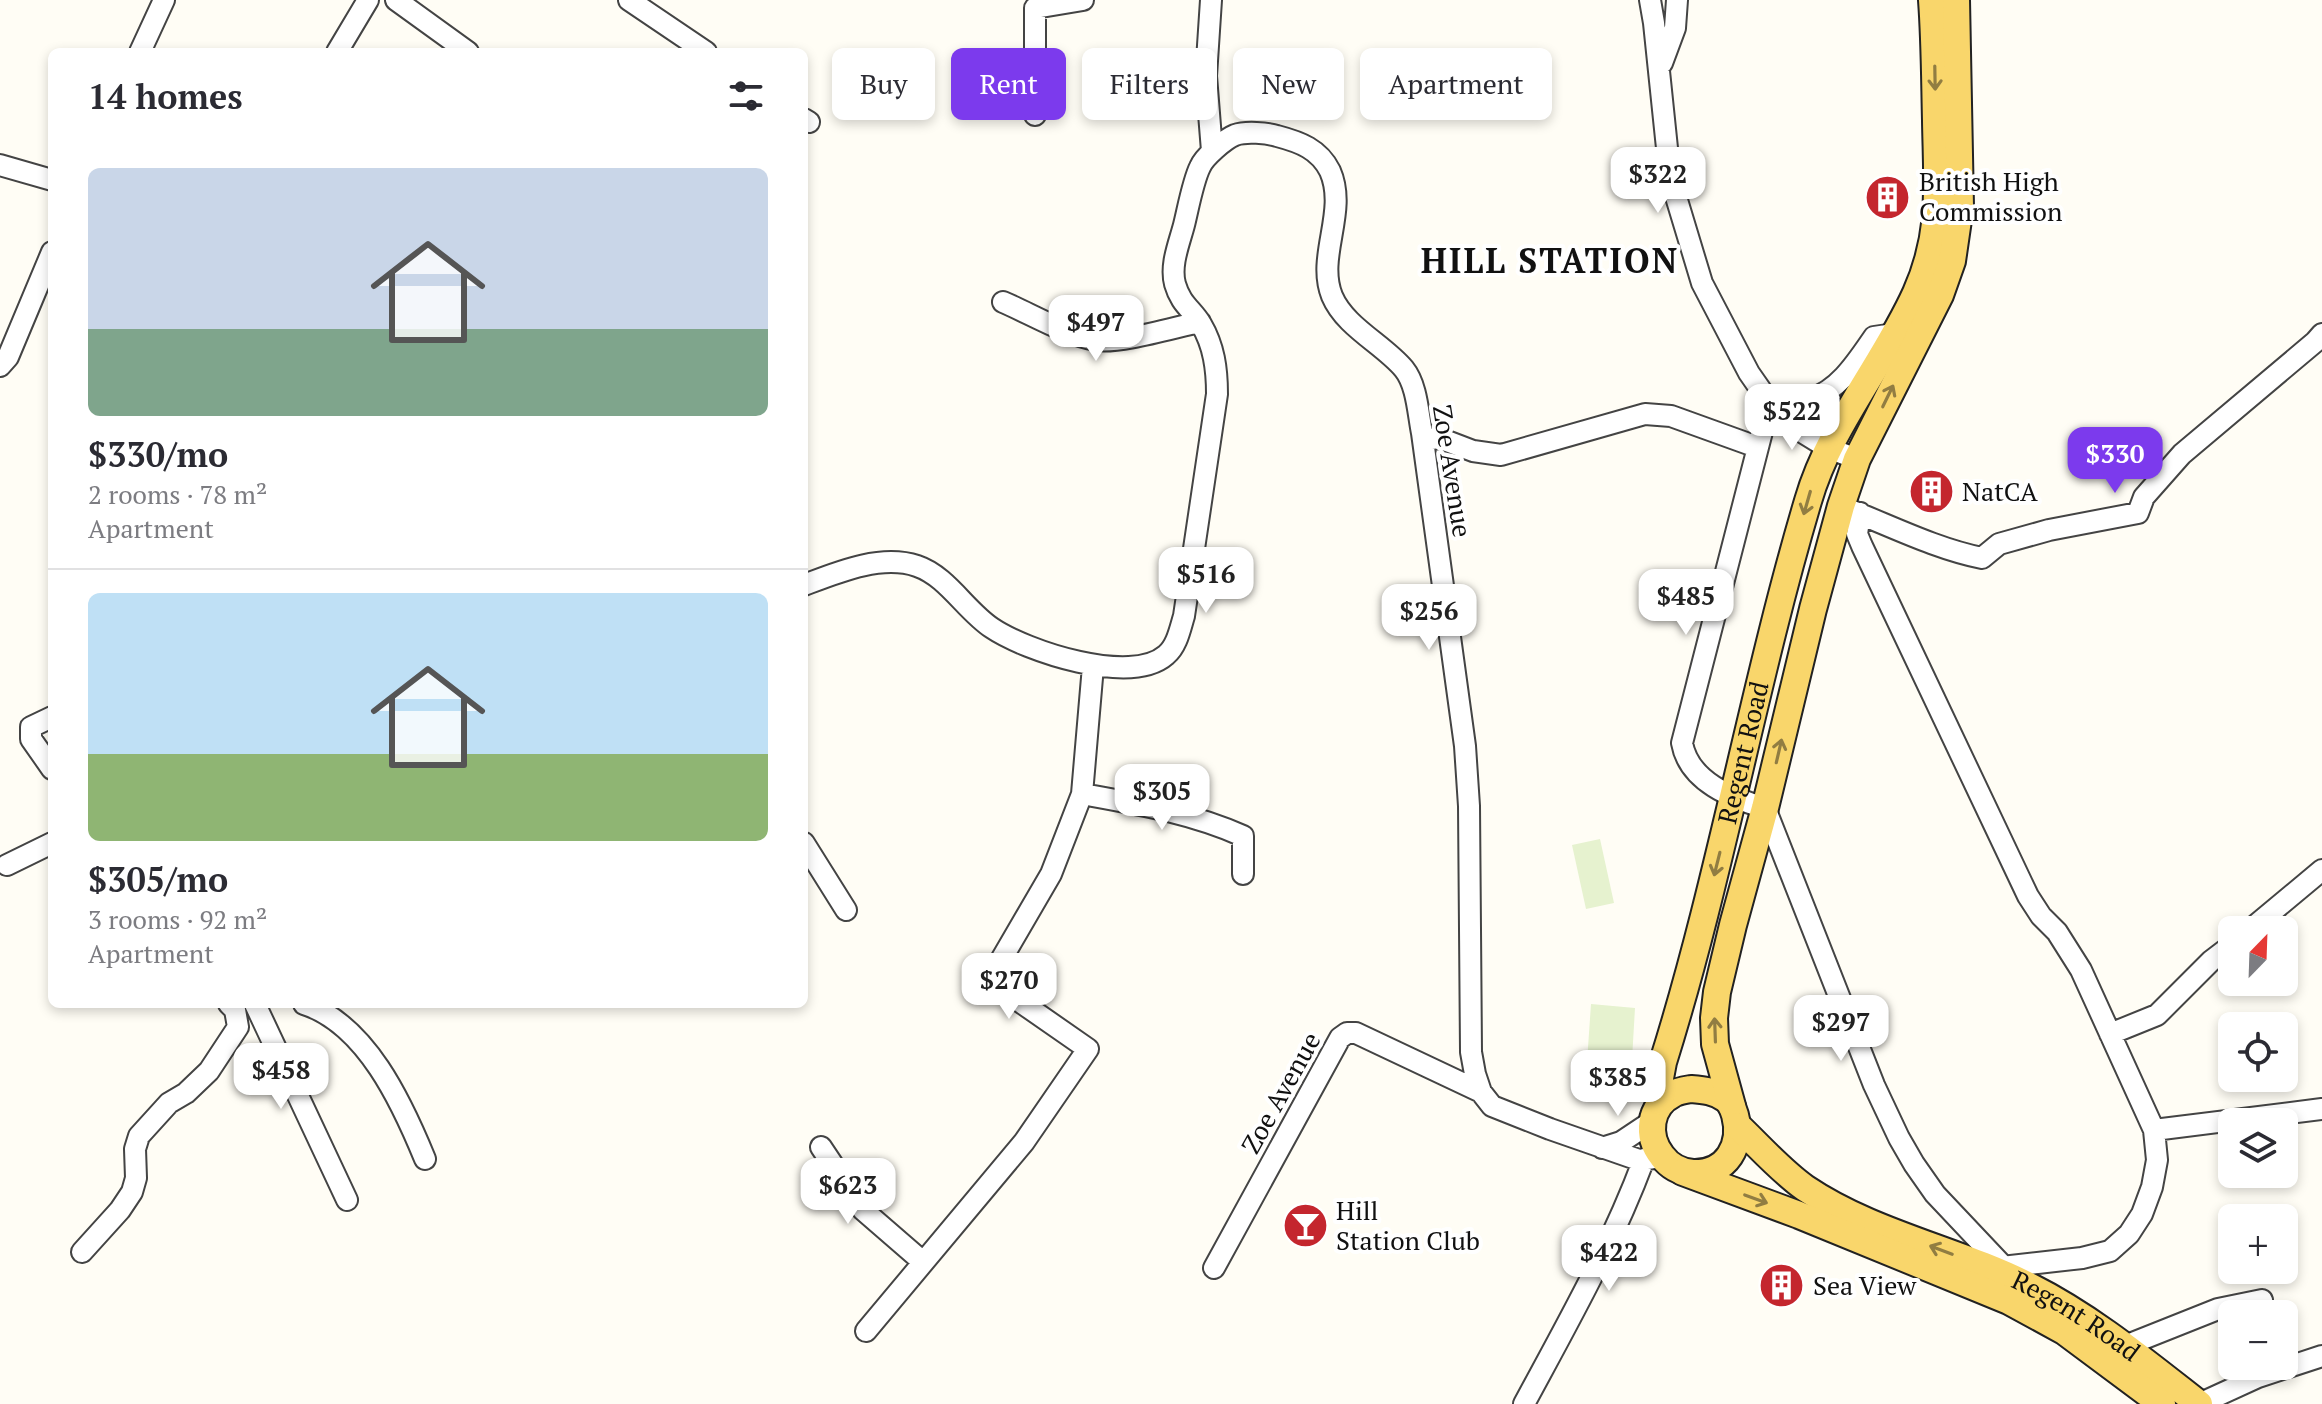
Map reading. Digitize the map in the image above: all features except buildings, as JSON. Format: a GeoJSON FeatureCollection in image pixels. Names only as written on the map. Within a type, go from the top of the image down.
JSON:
{"type":"FeatureCollection","features":[{"type":"Feature","properties":{"kind":"main road","name":"Regent Road"},"geometry":{"type":"LineString","coordinates":[[1656,1112],[1663,1062],[1704,918],[1767,650],[1808,500],[1828,448],[1916,293],[1930,256],[1938,214],[1932,0]]}},
{"type":"Feature","properties":{"kind":"main road","name":"Regent Road"},"geometry":{"type":"LineString","coordinates":[[1956,0],[1960,206],[1952,261],[1940,295],[1857,459],[1850,510],[1813,609],[1733,925],[1715,1005],[1715,1044],[1735,1116],[1793,1178],[1831,1204],[1863,1220],[1998,1267],[2058,1301],[2125,1346],[2199,1404]]}},
{"type":"Feature","properties":{"kind":"main road"},"geometry":{"type":"LineString","coordinates":[[1691,1089],[1708,1090],[1724,1097],[1735,1116],[1737,1138],[1732,1152],[1713,1170],[1700,1173],[1663,1163],[1653,1143],[1656,1112],[1674,1093],[1691,1089]]}},
{"type":"Feature","properties":{"kind":"main road","name":"Regent Road"},"geometry":{"type":"LineString","coordinates":[[1663,1163],[2009,1301],[2053,1324],[2162,1404]]}},
{"type":"Feature","properties":{"kind":"street"},"geometry":{"type":"LineString","coordinates":[[142,48],[164,0]]}},
{"type":"Feature","properties":{"kind":"street"},"geometry":{"type":"LineString","coordinates":[[339,48],[368,0]]}},
{"type":"Feature","properties":{"kind":"street"},"geometry":{"type":"LineString","coordinates":[[396,0],[462,48]]}},
{"type":"Feature","properties":{"kind":"street"},"geometry":{"type":"LineString","coordinates":[[629,0],[700,48]]}},
{"type":"Feature","properties":{"kind":"street"},"geometry":{"type":"LineString","coordinates":[[1035,48],[1035,8],[1083,0]]}},
{"type":"Feature","properties":{"kind":"street"},"geometry":{"type":"LineString","coordinates":[[808,584],[871,564],[896,561],[920,567],[941,581],[975,616],[1015,642],[1093,666],[1143,666],[1165,656],[1179,634],[1184,616],[1217,394],[1217,370],[1211,345],[1200,322],[1184,305],[1175,283],[1174,264],[1200,166],[1212,151],[1206,76],[1211,0]]}},
{"type":"Feature","properties":{"kind":"street"},"geometry":{"type":"LineString","coordinates":[[1650,0],[1670,177],[1702,283],[1749,373],[1781,419],[1828,448],[1857,459]]}},
{"type":"Feature","properties":{"kind":"street"},"geometry":{"type":"LineString","coordinates":[[1659,74],[1675,28],[1677,0]]}},
{"type":"Feature","properties":{"kind":"street","name":"Zoe Avenue"},"geometry":{"type":"LineString","coordinates":[[1212,151],[1236,134],[1269,133],[1296,140],[1315,150],[1330,172],[1335,196],[1336,218],[1327,282],[1334,300],[1344,314],[1406,371],[1413,388],[1423,440],[1465,746],[1469,806],[1471,1052],[1481,1092],[1492,1106],[1602,1148],[1639,1160],[1663,1163]]}},
{"type":"Feature","properties":{"kind":"street"},"geometry":{"type":"LineString","coordinates":[[0,165],[48,179]]}},
{"type":"Feature","properties":{"kind":"street"},"geometry":{"type":"LineString","coordinates":[[0,366],[8,357],[48,262]]}},
{"type":"Feature","properties":{"kind":"street"},"geometry":{"type":"LineString","coordinates":[[1003,302],[1098,341],[1200,322]]}},
{"type":"Feature","properties":{"kind":"street"},"geometry":{"type":"LineString","coordinates":[[1765,395],[1809,399],[1831,388],[1854,365],[1874,337],[1894,334]]}},
{"type":"Feature","properties":{"kind":"street"},"geometry":{"type":"LineString","coordinates":[[1850,510],[1934,544],[1982,558],[1999,544],[2049,530],[2138,513],[2144,497],[2182,454],[2322,334]]}},
{"type":"Feature","properties":{"kind":"street"},"geometry":{"type":"LineString","coordinates":[[1765,395],[1765,420],[1682,743],[1684,755],[1694,771],[1733,798],[1765,808],[1874,1085],[1899,1138],[1935,1194],[1998,1267]]}},
{"type":"Feature","properties":{"kind":"street"},"geometry":{"type":"LineString","coordinates":[[1423,440],[1439,438],[1473,451],[1501,455],[1645,414],[1671,416],[1757,447]]}},
{"type":"Feature","properties":{"kind":"street"},"geometry":{"type":"LineString","coordinates":[[1850,510],[1862,546],[2021,882],[2041,916],[2057,932],[2081,970],[2154,1130],[2157,1160],[2152,1187],[2142,1214],[2129,1234],[2110,1251],[2082,1258],[1998,1267],[1965,1283]]}},
{"type":"Feature","properties":{"kind":"street"},"geometry":{"type":"LineString","coordinates":[[866,1331],[1024,1142],[1088,1049],[1006,992],[996,979],[998,965],[1051,874],[1082,794],[1093,666]]}},
{"type":"Feature","properties":{"kind":"street"},"geometry":{"type":"LineString","coordinates":[[48,719],[31,727],[31,739],[48,763]]}},
{"type":"Feature","properties":{"kind":"street"},"geometry":{"type":"LineString","coordinates":[[1082,794],[1168,810],[1243,836],[1243,874]]}},
{"type":"Feature","properties":{"kind":"street"},"geometry":{"type":"LineString","coordinates":[[7,865],[48,845]]}},
{"type":"Feature","properties":{"kind":"street"},"geometry":{"type":"LineString","coordinates":[[808,849],[846,910]]}},
{"type":"Feature","properties":{"kind":"street"},"geometry":{"type":"LineString","coordinates":[[2267,916],[2322,870]]}},
{"type":"Feature","properties":{"kind":"street"},"geometry":{"type":"LineString","coordinates":[[2110,1034],[2157,1015],[2218,956]]}},
{"type":"Feature","properties":{"kind":"street"},"geometry":{"type":"LineString","coordinates":[[82,1252],[132,1192],[139,1136],[169,1103],[186,1093],[209,1071],[238,1027],[233,1008]]}},
{"type":"Feature","properties":{"kind":"street"},"geometry":{"type":"LineString","coordinates":[[257,1008],[347,1200]]}},
{"type":"Feature","properties":{"kind":"street"},"geometry":{"type":"LineString","coordinates":[[313,1008],[330,1016],[348,1031],[380,1068],[403,1108],[425,1159]]}},
{"type":"Feature","properties":{"kind":"street","name":"Zoe Avenue"},"geometry":{"type":"LineString","coordinates":[[1214,1268],[1340,1038],[1347,1033],[1356,1033],[1481,1092]]}},
{"type":"Feature","properties":{"kind":"street"},"geometry":{"type":"LineString","coordinates":[[2154,1130],[2322,1109]]}},
{"type":"Feature","properties":{"kind":"street"},"geometry":{"type":"LineString","coordinates":[[1602,1148],[1621,1142],[1656,1112]]}},
{"type":"Feature","properties":{"kind":"street"},"geometry":{"type":"LineString","coordinates":[[821,1147],[863,1210],[923,1262]]}},
{"type":"Feature","properties":{"kind":"street"},"geometry":{"type":"LineString","coordinates":[[1524,1404],[1583,1296],[1624,1211],[1663,1163]]}},
{"type":"Feature","properties":{"kind":"street"},"geometry":{"type":"LineString","coordinates":[[2125,1346],[2218,1309]]}},
{"type":"Feature","properties":{"kind":"street"},"geometry":{"type":"LineString","coordinates":[[2199,1404],[2258,1377],[2322,1356]]}},
{"type":"Feature","properties":{"kind":"green space"},"geometry":{"type":"Polygon","coordinates":[[[1600,839],[1614,903],[1586,909],[1572,845],[1600,839]]]}},
{"type":"Feature","properties":{"kind":"green space"},"geometry":{"type":"Polygon","coordinates":[[[1591,1004],[1635,1008],[1630,1094],[1585,1091],[1591,1004]]]}},
{"type":"Feature","properties":{"kind":"place","name":"British High Commission"},"geometry":{"type":"Point","coordinates":[1888,197]}},
{"type":"Feature","properties":{"kind":"place","name":"NatCA"},"geometry":{"type":"Point","coordinates":[1931,492]}},
{"type":"Feature","properties":{"kind":"place","name":"Hill Station Club"},"geometry":{"type":"Point","coordinates":[1305,1226]}},
{"type":"Feature","properties":{"kind":"place","name":"Sea View"},"geometry":{"type":"Point","coordinates":[1782,1286]}},
{"type":"Feature","properties":{"kind":"district","name":"HILL STATION"},"geometry":{"type":"Point","coordinates":[1550,261]}}]}
